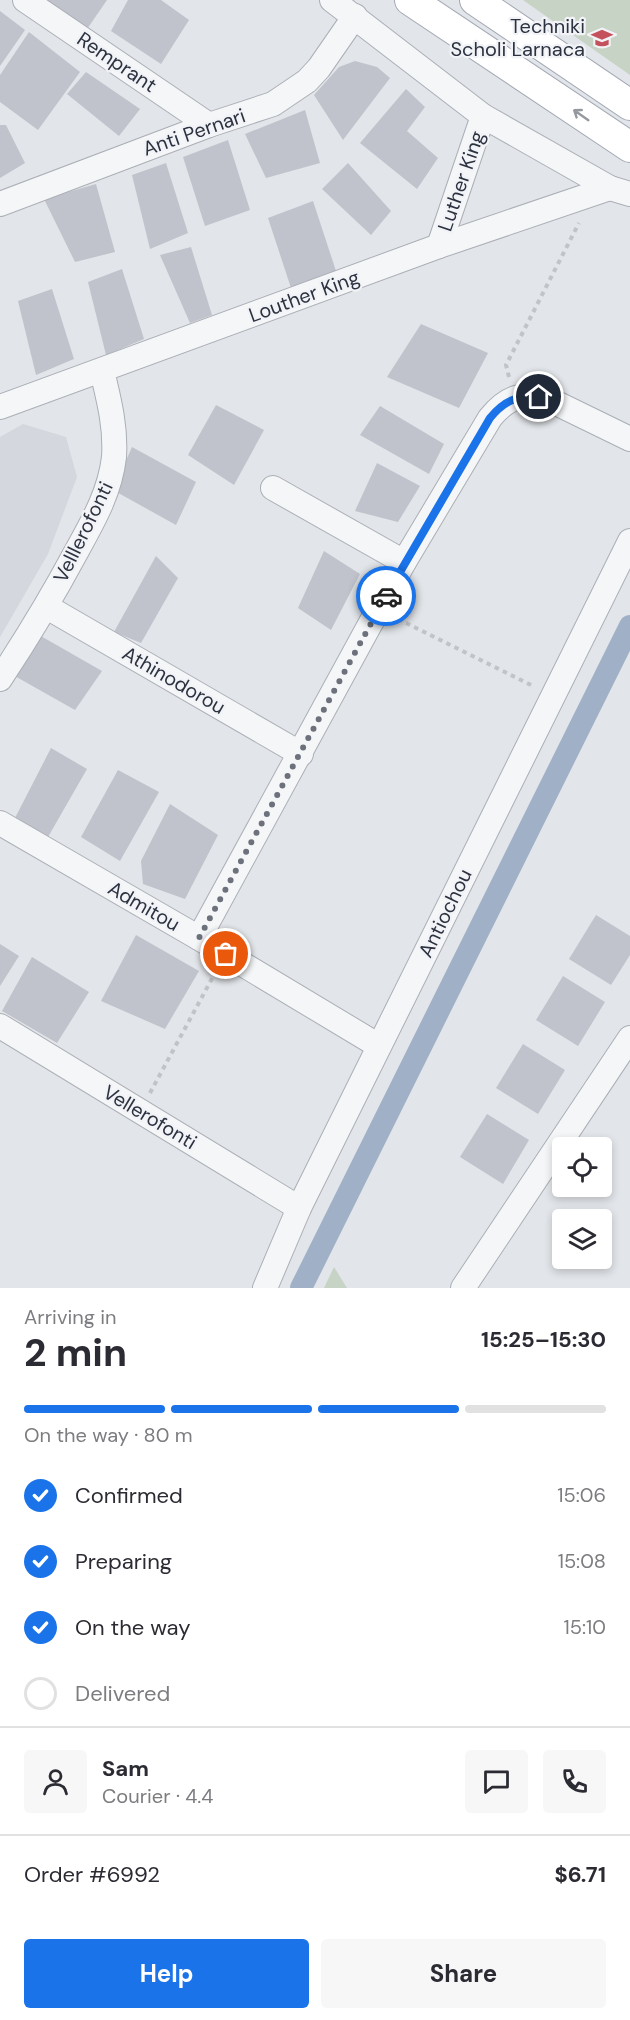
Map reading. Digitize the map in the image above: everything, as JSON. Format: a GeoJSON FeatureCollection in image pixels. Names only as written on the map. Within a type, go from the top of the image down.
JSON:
{"type":"FeatureCollection","features":[{"type":"Feature","properties":{"kind":"main road"},"geometry":{"type":"LineString","coordinates":[[410,0],[630,147]]}},
{"type":"Feature","properties":{"kind":"main road"},"geometry":{"type":"LineString","coordinates":[[475,0],[630,105]]}},
{"type":"Feature","properties":{"kind":"street","name":"Remprant"},"geometry":{"type":"LineString","coordinates":[[25,0],[209,125]]}},
{"type":"Feature","properties":{"kind":"street"},"geometry":{"type":"LineString","coordinates":[[332,0],[483,116],[611,191]]}},
{"type":"Feature","properties":{"kind":"street","name":"Anti Pernari"},"geometry":{"type":"LineString","coordinates":[[0,204],[209,125],[273,104],[296,89],[319,68],[355,16]]}},
{"type":"Feature","properties":{"kind":"street","name":"Luther King"},"geometry":{"type":"LineString","coordinates":[[439,246],[483,116]]}},
{"type":"Feature","properties":{"kind":"street","name":"Louther King"},"geometry":{"type":"LineString","coordinates":[[0,408],[439,246],[611,191]]}},
{"type":"Feature","properties":{"kind":"street","name":"Velllerofonti"},"geometry":{"type":"LineString","coordinates":[[0,679],[47,607],[98,513],[112,473],[114,429],[102,371]]}},
{"type":"Feature","properties":{"kind":"street"},"geometry":{"type":"LineString","coordinates":[[199,938],[404,562],[490,418],[504,403],[530,396],[550,400],[630,439]]}},
{"type":"Feature","properties":{"kind":"street"},"geometry":{"type":"LineString","coordinates":[[273,488],[404,562]]}},
{"type":"Feature","properties":{"kind":"street","name":"Antiochou"},"geometry":{"type":"LineString","coordinates":[[265,1288],[299,1208],[630,541]]}},
{"type":"Feature","properties":{"kind":"street","name":"Athinodorou"},"geometry":{"type":"LineString","coordinates":[[47,607],[301,754]]}},
{"type":"Feature","properties":{"kind":"street","name":"Admitou"},"geometry":{"type":"LineString","coordinates":[[0,823],[199,938],[379,1046]]}},
{"type":"Feature","properties":{"kind":"street","name":"Vellerofonti"},"geometry":{"type":"LineString","coordinates":[[0,1026],[299,1208]]}},
{"type":"Feature","properties":{"kind":"street"},"geometry":{"type":"LineString","coordinates":[[463,1286],[630,1038]]}},
{"type":"Feature","properties":{"kind":"path"},"geometry":{"type":"LineString","coordinates":[[513,399],[506,365],[611,191]]}},
{"type":"Feature","properties":{"kind":"path"},"geometry":{"type":"LineString","coordinates":[[378,610],[553,696]]}},
{"type":"Feature","properties":{"kind":"path"},"geometry":{"type":"LineString","coordinates":[[140,1111],[226,954]]}},
{"type":"Feature","properties":{"kind":"shaded area"},"geometry":{"type":"Polygon","coordinates":[[[23,424],[66,437],[77,477],[48,554],[0,637],[0,437],[23,424]]]}},
{"type":"Feature","properties":{"kind":"green space","name":"Techniki Scholi Larnaca"},"geometry":{"type":"Polygon","coordinates":[[[523,0],[630,0],[630,75],[523,0]]]}},
{"type":"Feature","properties":{"kind":"green space"},"geometry":{"type":"Polygon","coordinates":[[[334,1267],[347,1288],[324,1288],[334,1267]]]}},
{"type":"Feature","properties":{"kind":"building"},"geometry":{"type":"Polygon","coordinates":[[[43,0],[107,0],[85,32],[43,0]]]}},
{"type":"Feature","properties":{"kind":"building"},"geometry":{"type":"Polygon","coordinates":[[[128,0],[161,0],[189,20],[161,64],[111,31],[128,0]]]}},
{"type":"Feature","properties":{"kind":"building"},"geometry":{"type":"Polygon","coordinates":[[[0,11],[25,30],[0,66],[0,11]]]}},
{"type":"Feature","properties":{"kind":"building"},"geometry":{"type":"Polygon","coordinates":[[[29,32],[80,72],[38,130],[0,102],[0,75],[29,32]]]}},
{"type":"Feature","properties":{"kind":"building"},"geometry":{"type":"Polygon","coordinates":[[[355,61],[377,67],[390,78],[343,140],[314,95],[339,67],[355,61]]]}},
{"type":"Feature","properties":{"kind":"building"},"geometry":{"type":"Polygon","coordinates":[[[86,72],[140,109],[119,136],[67,94],[86,72]]]}},
{"type":"Feature","properties":{"kind":"building"},"geometry":{"type":"Polygon","coordinates":[[[406,89],[425,107],[407,131],[438,158],[417,189],[360,143],[406,89]]]}},
{"type":"Feature","properties":{"kind":"building"},"geometry":{"type":"Polygon","coordinates":[[[305,110],[320,163],[266,178],[245,134],[305,110]]]}},
{"type":"Feature","properties":{"kind":"building"},"geometry":{"type":"Polygon","coordinates":[[[0,125],[6,125],[25,163],[0,178],[0,125]]]}},
{"type":"Feature","properties":{"kind":"building"},"geometry":{"type":"Polygon","coordinates":[[[228,140],[250,210],[205,226],[183,157],[228,140]]]}},
{"type":"Feature","properties":{"kind":"building"},"geometry":{"type":"Polygon","coordinates":[[[166,163],[188,233],[150,249],[132,175],[166,163]]]}},
{"type":"Feature","properties":{"kind":"building"},"geometry":{"type":"Polygon","coordinates":[[[348,163],[391,211],[371,235],[322,189],[348,163]]]}},
{"type":"Feature","properties":{"kind":"building"},"geometry":{"type":"Polygon","coordinates":[[[96,184],[115,252],[75,262],[44,199],[96,184]]]}},
{"type":"Feature","properties":{"kind":"building"},"geometry":{"type":"Polygon","coordinates":[[[313,201],[336,271],[291,288],[268,218],[313,201]]]}},
{"type":"Feature","properties":{"kind":"building"},"geometry":{"type":"Polygon","coordinates":[[[191,247],[212,315],[190,323],[160,255],[191,247]]]}},
{"type":"Feature","properties":{"kind":"building"},"geometry":{"type":"Polygon","coordinates":[[[122,269],[144,339],[106,355],[88,282],[122,269]]]}},
{"type":"Feature","properties":{"kind":"building"},"geometry":{"type":"Polygon","coordinates":[[[52,289],[74,359],[36,375],[18,301],[52,289]]]}},
{"type":"Feature","properties":{"kind":"building"},"geometry":{"type":"Polygon","coordinates":[[[421,324],[488,353],[459,408],[387,377],[421,324]]]}},
{"type":"Feature","properties":{"kind":"building"},"geometry":{"type":"Polygon","coordinates":[[[216,405],[264,430],[234,485],[188,455],[216,405]]]}},
{"type":"Feature","properties":{"kind":"building"},"geometry":{"type":"Polygon","coordinates":[[[380,406],[444,444],[429,474],[360,435],[380,406]]]}},
{"type":"Feature","properties":{"kind":"building"},"geometry":{"type":"Polygon","coordinates":[[[132,447],[196,482],[176,525],[113,490],[132,447]]]}},
{"type":"Feature","properties":{"kind":"building"},"geometry":{"type":"Polygon","coordinates":[[[377,463],[420,486],[398,522],[355,511],[377,463]]]}},
{"type":"Feature","properties":{"kind":"building"},"geometry":{"type":"Polygon","coordinates":[[[324,551],[360,574],[331,630],[298,608],[324,551]]]}},
{"type":"Feature","properties":{"kind":"building"},"geometry":{"type":"Polygon","coordinates":[[[156,556],[178,578],[141,643],[114,632],[156,556]]]}},
{"type":"Feature","properties":{"kind":"building"},"geometry":{"type":"Polygon","coordinates":[[[39,635],[102,671],[75,710],[13,675],[39,635]]]}},
{"type":"Feature","properties":{"kind":"building"},"geometry":{"type":"Polygon","coordinates":[[[51,748],[87,769],[48,837],[15,818],[51,748]]]}},
{"type":"Feature","properties":{"kind":"building"},"geometry":{"type":"Polygon","coordinates":[[[118,770],[159,792],[120,861],[81,837],[118,770]]]}},
{"type":"Feature","properties":{"kind":"building"},"geometry":{"type":"Polygon","coordinates":[[[170,804],[218,835],[185,899],[143,884],[141,861],[170,804]]]}},
{"type":"Feature","properties":{"kind":"building"},"geometry":{"type":"Polygon","coordinates":[[[596,915],[630,936],[630,955],[611,985],[569,959],[596,915]]]}},
{"type":"Feature","properties":{"kind":"building"},"geometry":{"type":"Polygon","coordinates":[[[136,935],[199,971],[165,1029],[101,1001],[136,935]]]}},
{"type":"Feature","properties":{"kind":"building"},"geometry":{"type":"Polygon","coordinates":[[[0,944],[19,956],[0,986],[0,944]]]}},
{"type":"Feature","properties":{"kind":"building"},"geometry":{"type":"Polygon","coordinates":[[[32,957],[89,992],[57,1043],[2,1011],[32,957]]]}},
{"type":"Feature","properties":{"kind":"building"},"geometry":{"type":"Polygon","coordinates":[[[563,976],[605,1002],[578,1046],[536,1020],[563,976]]]}},
{"type":"Feature","properties":{"kind":"building"},"geometry":{"type":"Polygon","coordinates":[[[523,1044],[565,1070],[538,1114],[496,1088],[523,1044]]]}},
{"type":"Feature","properties":{"kind":"building"},"geometry":{"type":"Polygon","coordinates":[[[487,1114],[529,1140],[503,1184],[460,1157],[487,1114]]]}},
{"type":"Feature","properties":{"kind":"waterway"},"geometry":{"type":"LineString","coordinates":[[301,1288],[630,626]]}},
{"type":"Feature","properties":{"kind":"way so far"},"geometry":{"type":"LineString","coordinates":[[226,954],[199,938],[386,596]]}},
{"type":"Feature","properties":{"kind":"place","name":"Techniki Scholi Larnaca"},"geometry":{"type":"Point","coordinates":[602,38]}},
{"type":"Feature","properties":{"kind":"route"},"geometry":{"type":"LineString","coordinates":[[386,596],[490,418],[504,403],[513,399],[521,396],[539,397]]}}]}
